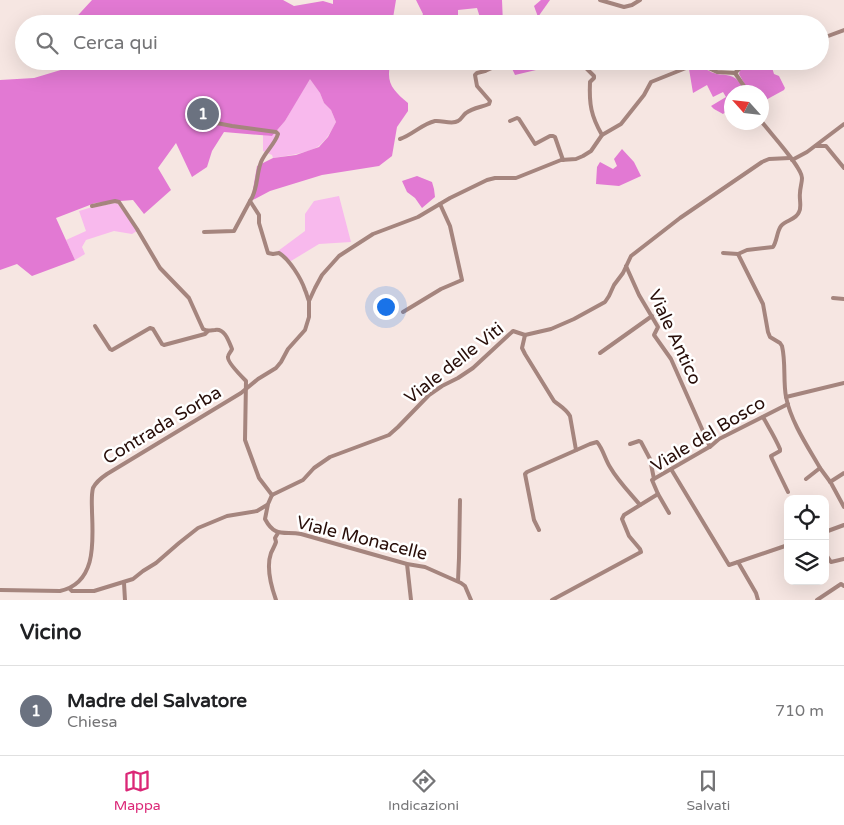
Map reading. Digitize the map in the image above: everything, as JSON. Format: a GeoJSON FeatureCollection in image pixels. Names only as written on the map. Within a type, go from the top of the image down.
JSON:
{"type":"FeatureCollection","features":[{"type":"Feature","properties":{"kind":"street"},"geometry":{"type":"LineString","coordinates":[[600,0],[624,7],[640,0]]}},
{"type":"Feature","properties":{"kind":"street"},"geometry":{"type":"LineString","coordinates":[[829,36],[844,30]]}},
{"type":"Feature","properties":{"kind":"street"},"geometry":{"type":"LineString","coordinates":[[588,70],[594,76],[590,82],[590,105],[594,120],[602,135]]}},
{"type":"Feature","properties":{"kind":"street"},"geometry":{"type":"LineString","coordinates":[[309,301],[322,275],[339,256],[373,234],[418,217],[450,198],[487,180],[516,178],[563,160],[576,159],[591,151],[605,132],[621,124],[644,95],[651,82],[681,70]]}},
{"type":"Feature","properties":{"kind":"street"},"geometry":{"type":"LineString","coordinates":[[712,70],[735,73],[738,70]]}},
{"type":"Feature","properties":{"kind":"street"},"geometry":{"type":"LineString","coordinates":[[400,139],[408,137],[430,123],[441,121],[458,122],[469,111],[489,104],[490,101],[477,86],[477,73],[485,71]]}},
{"type":"Feature","properties":{"kind":"street"},"geometry":{"type":"LineString","coordinates":[[735,73],[743,85]]}},
{"type":"Feature","properties":{"kind":"street"},"geometry":{"type":"LineString","coordinates":[[510,121],[519,119],[535,144],[550,136],[555,137],[563,160]]}},
{"type":"Feature","properties":{"kind":"street"},"geometry":{"type":"LineString","coordinates":[[204,232],[234,231],[255,192],[262,160],[278,134],[269,130],[206,121]]}},
{"type":"Feature","properties":{"kind":"street"},"geometry":{"type":"LineString","coordinates":[[792,160],[844,124]]}},
{"type":"Feature","properties":{"kind":"street"},"geometry":{"type":"LineString","coordinates":[[723,253],[738,254],[747,250],[772,248],[776,243],[782,225],[796,217],[799,213],[802,177],[792,160],[768,130]]}},
{"type":"Feature","properties":{"kind":"street"},"geometry":{"type":"LineString","coordinates":[[814,146],[826,146],[844,168]]}},
{"type":"Feature","properties":{"kind":"street","name":"Viale delle Viti"},"geometry":{"type":"LineString","coordinates":[[272,495],[303,480],[314,468],[330,457],[389,435],[429,395],[473,368],[511,333],[515,332],[526,335],[551,329],[605,302],[631,256],[647,242],[762,162],[769,159],[792,160]]}},
{"type":"Feature","properties":{"kind":"street"},"geometry":{"type":"LineString","coordinates":[[92,206],[115,201],[119,202],[160,268],[189,298],[203,329],[208,331]]}},
{"type":"Feature","properties":{"kind":"street"},"geometry":{"type":"LineString","coordinates":[[250,201],[259,215],[259,223],[268,253],[283,255],[306,290],[309,301]]}},
{"type":"Feature","properties":{"kind":"street"},"geometry":{"type":"LineString","coordinates":[[403,312],[441,288],[462,280],[450,226],[440,204]]}},
{"type":"Feature","properties":{"kind":"street"},"geometry":{"type":"LineString","coordinates":[[738,254],[763,304],[770,337],[782,346],[788,404],[820,468],[844,507]]}},
{"type":"Feature","properties":{"kind":"street","name":"Viale Antico"},"geometry":{"type":"LineString","coordinates":[[626,266],[639,295],[658,327],[654,335],[671,359],[710,447]]}},
{"type":"Feature","properties":{"kind":"street"},"geometry":{"type":"LineString","coordinates":[[306,290],[315,287]]}},
{"type":"Feature","properties":{"kind":"street"},"geometry":{"type":"LineString","coordinates":[[833,298],[844,298]]}},
{"type":"Feature","properties":{"kind":"street","name":"Contrada Sorba"},"geometry":{"type":"LineString","coordinates":[[70,589],[84,575],[90,560],[93,541],[92,494],[97,482],[107,474],[246,390],[258,379],[276,368],[288,349],[305,330],[309,301]]}},
{"type":"Feature","properties":{"kind":"street"},"geometry":{"type":"LineString","coordinates":[[600,353],[652,316]]}},
{"type":"Feature","properties":{"kind":"street"},"geometry":{"type":"LineString","coordinates":[[95,326],[112,350],[150,328],[153,329],[164,345],[217,329],[224,332],[232,349],[228,359],[246,381],[245,440],[259,478],[272,495],[265,519]]}},
{"type":"Feature","properties":{"kind":"street"},"geometry":{"type":"LineString","coordinates":[[526,335],[522,348],[554,401],[568,412],[576,450]]}},
{"type":"Feature","properties":{"kind":"street"},"geometry":{"type":"LineString","coordinates":[[786,397],[844,383]]}},
{"type":"Feature","properties":{"kind":"street","name":"Viale del Bosco"},"geometry":{"type":"LineString","coordinates":[[669,513],[652,480],[710,447],[719,439],[788,404]]}},
{"type":"Feature","properties":{"kind":"street"},"geometry":{"type":"LineString","coordinates":[[763,416],[768,427],[774,433],[780,449],[780,451],[772,456],[772,459],[788,492]]}},
{"type":"Feature","properties":{"kind":"street"},"geometry":{"type":"LineString","coordinates":[[539,530],[530,506],[527,472],[597,442],[616,477],[640,505]]}},
{"type":"Feature","properties":{"kind":"street"},"geometry":{"type":"LineString","coordinates":[[630,444],[641,442],[650,459],[654,479]]}},
{"type":"Feature","properties":{"kind":"street"},"geometry":{"type":"LineString","coordinates":[[806,479],[820,468]]}},
{"type":"Feature","properties":{"kind":"street"},"geometry":{"type":"LineString","coordinates":[[671,470],[729,564],[784,546]]}},
{"type":"Feature","properties":{"kind":"street"},"geometry":{"type":"LineString","coordinates":[[830,482],[844,473]]}},
{"type":"Feature","properties":{"kind":"street","name":"Viale del Bosco"},"geometry":{"type":"LineString","coordinates":[[552,600],[641,552],[628,536],[622,519],[624,515],[658,494]]}},
{"type":"Feature","properties":{"kind":"street"},"geometry":{"type":"LineString","coordinates":[[460,500],[458,581],[466,586],[471,600]]}},
{"type":"Feature","properties":{"kind":"street"},"geometry":{"type":"LineString","coordinates":[[0,590],[60,591],[70,589],[72,591],[94,591],[133,580],[198,528],[226,516],[258,511],[268,504]]}},
{"type":"Feature","properties":{"kind":"street"},"geometry":{"type":"LineString","coordinates":[[258,511],[265,519],[276,542],[271,553],[269,567],[276,600]]}},
{"type":"Feature","properties":{"kind":"street"},"geometry":{"type":"LineString","coordinates":[[829,531],[844,525]]}},
{"type":"Feature","properties":{"kind":"street","name":"Viale Monacelle"},"geometry":{"type":"LineString","coordinates":[[268,526],[278,533],[301,534],[407,564],[424,567],[458,581]]}},
{"type":"Feature","properties":{"kind":"street"},"geometry":{"type":"LineString","coordinates":[[275,538],[278,533]]}},
{"type":"Feature","properties":{"kind":"street"},"geometry":{"type":"LineString","coordinates":[[829,559],[831,562],[844,559]]}},
{"type":"Feature","properties":{"kind":"street"},"geometry":{"type":"LineString","coordinates":[[738,562],[758,600]]}},
{"type":"Feature","properties":{"kind":"street"},"geometry":{"type":"LineString","coordinates":[[407,564],[411,600]]}},
{"type":"Feature","properties":{"kind":"street"},"geometry":{"type":"LineString","coordinates":[[124,582],[125,600]]}},
{"type":"Feature","properties":{"kind":"street"},"geometry":{"type":"LineString","coordinates":[[817,600],[841,584],[844,586]]}},
{"type":"Feature","properties":{"kind":"shaded area"},"geometry":{"type":"Polygon","coordinates":[[[92,0],[283,0],[294,6],[323,1],[333,4],[333,0],[396,0],[394,15],[78,15],[92,0]]]}},
{"type":"Feature","properties":{"kind":"shaded area"},"geometry":{"type":"Polygon","coordinates":[[[416,0],[502,0],[503,15],[479,15],[477,8],[458,10],[458,15],[423,14],[416,0]]]}},
{"type":"Feature","properties":{"kind":"shaded area"},"geometry":{"type":"Polygon","coordinates":[[[541,0],[550,0],[539,15],[537,15],[534,6],[541,0]]]}},
{"type":"Feature","properties":{"kind":"shaded area"},"geometry":{"type":"Polygon","coordinates":[[[61,70],[389,70],[392,87],[408,103],[408,111],[397,127],[392,156],[379,166],[322,175],[270,191],[251,201],[257,166],[273,158],[296,155],[319,147],[328,137],[336,122],[331,110],[324,103],[320,93],[310,79],[285,121],[272,136],[224,132],[212,151],[207,167],[192,177],[176,143],[158,168],[171,190],[144,214],[133,200],[95,203],[56,218],[75,260],[32,276],[17,264],[0,270],[0,80],[34,78],[61,70]]]}},
{"type":"Feature","properties":{"kind":"shaded area"},"geometry":{"type":"Polygon","coordinates":[[[513,70],[536,70],[515,75],[513,70]]]}},
{"type":"Feature","properties":{"kind":"shaded area"},"geometry":{"type":"Polygon","coordinates":[[[689,70],[707,70],[716,74],[730,76],[741,85],[724,85],[724,94],[723,92],[713,97],[707,85],[693,93],[689,70]]]}},
{"type":"Feature","properties":{"kind":"shaded area"},"geometry":{"type":"Polygon","coordinates":[[[740,70],[773,70],[774,74],[779,76],[785,88],[769,98],[769,85],[745,85],[739,74],[740,70]]]}},
{"type":"Feature","properties":{"kind":"shaded area"},"geometry":{"type":"Polygon","coordinates":[[[310,78],[324,103],[331,110],[336,122],[323,143],[316,148],[298,154],[273,158],[272,155],[263,151],[263,135],[272,136],[285,121],[310,78]]]}},
{"type":"Feature","properties":{"kind":"shaded area"},"geometry":{"type":"Polygon","coordinates":[[[724,98],[723,114],[711,106],[724,98]]]}},
{"type":"Feature","properties":{"kind":"shaded area"},"geometry":{"type":"Polygon","coordinates":[[[622,149],[634,162],[641,176],[619,186],[596,184],[597,167],[600,162],[613,169],[617,166],[614,159],[622,149]]]}},
{"type":"Feature","properties":{"kind":"shaded area"},"geometry":{"type":"Polygon","coordinates":[[[417,176],[432,182],[434,189],[435,197],[422,208],[415,198],[407,192],[402,181],[417,176]]]}},
{"type":"Feature","properties":{"kind":"shaded area"},"geometry":{"type":"Polygon","coordinates":[[[339,196],[351,242],[319,244],[291,261],[278,251],[305,231],[305,214],[314,201],[339,196]]]}},
{"type":"Feature","properties":{"kind":"shaded area"},"geometry":{"type":"Polygon","coordinates":[[[116,203],[137,231],[132,234],[114,231],[86,240],[82,247],[85,254],[75,260],[66,240],[86,231],[79,211],[116,203]]]}},
{"type":"Feature","properties":{"kind":"place","name":"Madre del Salvatore"},"geometry":{"type":"Point","coordinates":[203,114]}}]}
